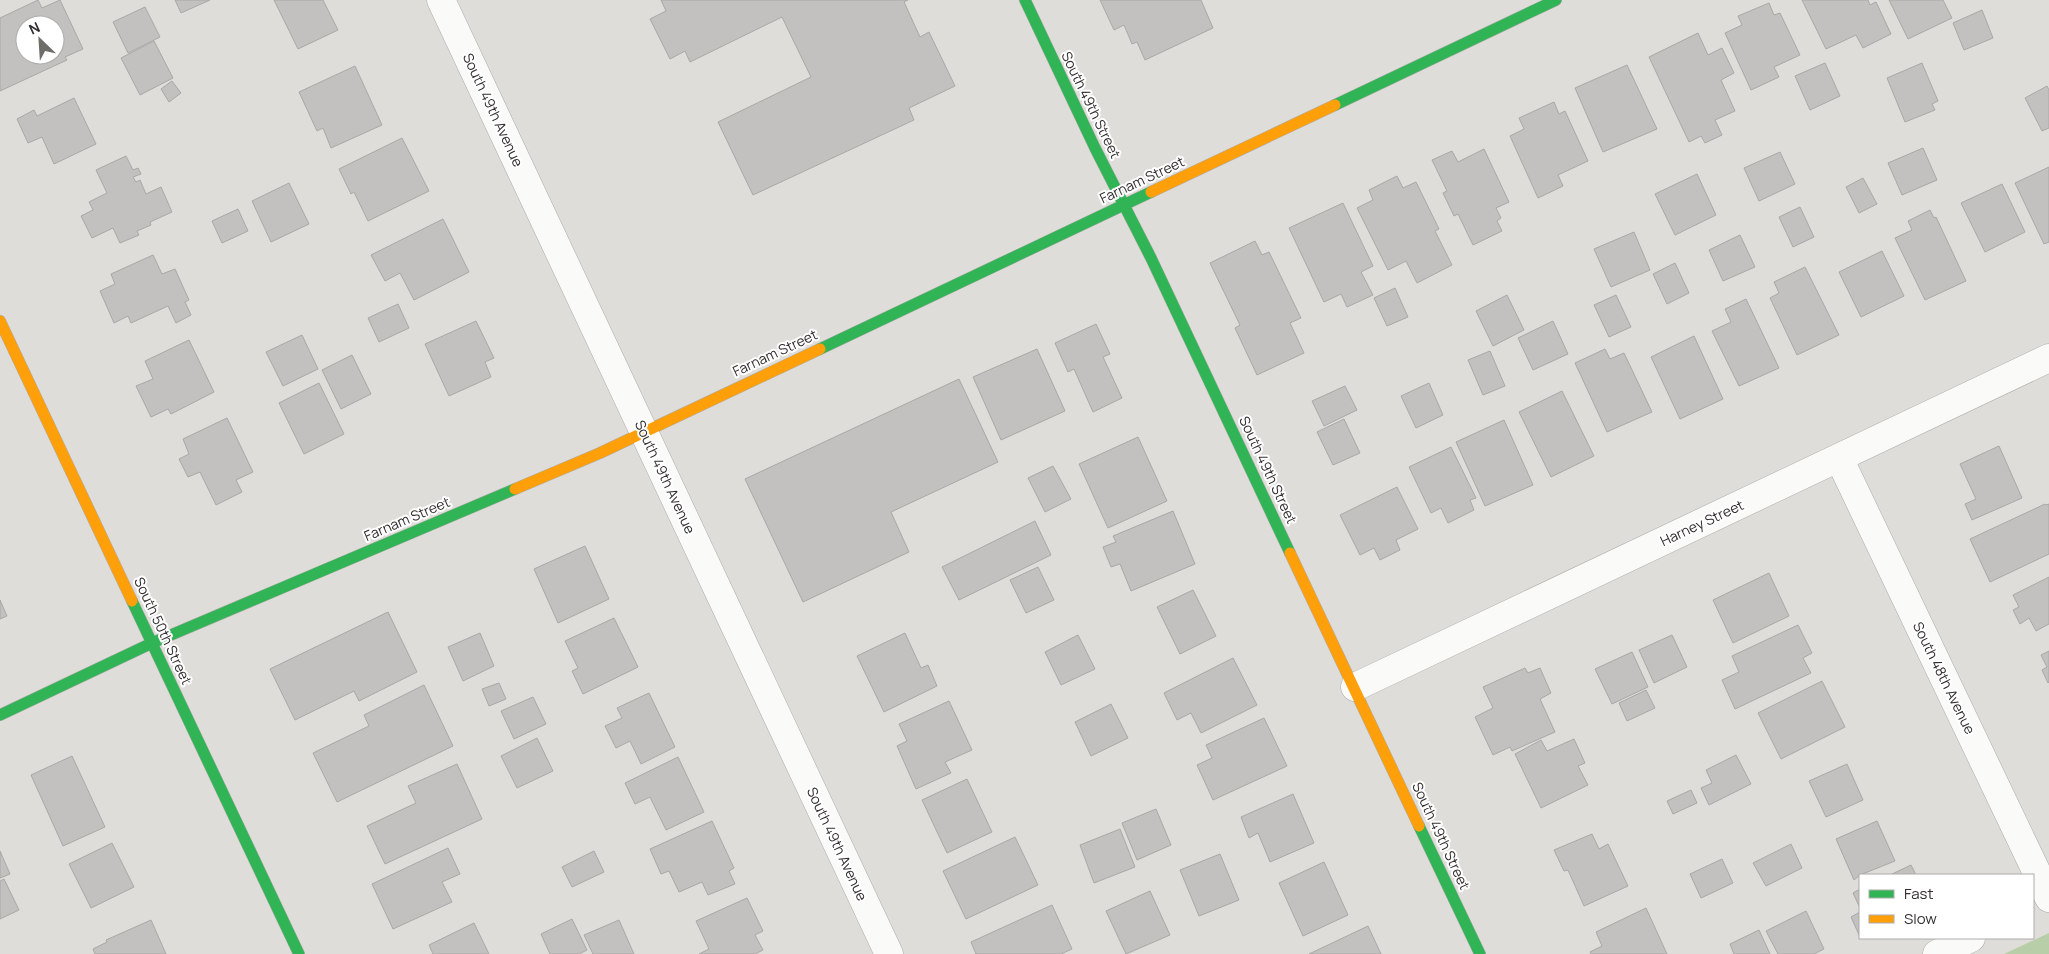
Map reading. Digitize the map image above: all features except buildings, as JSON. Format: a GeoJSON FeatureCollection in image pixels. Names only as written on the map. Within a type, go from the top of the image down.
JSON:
{"type":"FeatureCollection","features":[{"type":"Feature","properties":{"kind":"main road","name":"South 49th Street"},"geometry":{"type":"LineString","coordinates":[[1024,0],[1094,148],[1151,258],[1480,954]]}},
{"type":"Feature","properties":{"kind":"main road","name":"Farnam Street"},"geometry":{"type":"LineString","coordinates":[[0,715],[152,643],[600,453],[1556,0]]}},
{"type":"Feature","properties":{"kind":"main road","name":"South 50th Street"},"geometry":{"type":"LineString","coordinates":[[0,320],[299,954]]}},
{"type":"Feature","properties":{"kind":"street","name":"South 49th Avenue"},"geometry":{"type":"LineString","coordinates":[[441,0],[889,954]]}},
{"type":"Feature","properties":{"kind":"street","name":"Harney Street"},"geometry":{"type":"LineString","coordinates":[[1355,687],[2049,358]]}},
{"type":"Feature","properties":{"kind":"street","name":"South 48th Avenue"},"geometry":{"type":"LineString","coordinates":[[1839,458],[2049,899]]}},
{"type":"Feature","properties":{"kind":"street"},"geometry":{"type":"LineString","coordinates":[[2034,908],[2049,899]]}},
{"type":"Feature","properties":{"kind":"street"},"geometry":{"type":"LineString","coordinates":[[1937,954],[1969,939]]}},
{"type":"Feature","properties":{"kind":"green space"},"geometry":{"type":"Polygon","coordinates":[[[2049,933],[2049,954],[2004,954],[2049,933]]]}},
{"type":"Feature","properties":{"kind":"traffic: fast"},"geometry":{"type":"LineString","coordinates":[[1025,0],[1095,148],[1151,258],[1290,553]]}},
{"type":"Feature","properties":{"kind":"traffic: fast"},"geometry":{"type":"LineString","coordinates":[[1335,105],[1556,0]]}},
{"type":"Feature","properties":{"kind":"traffic: fast"},"geometry":{"type":"LineString","coordinates":[[820,349],[1151,192]]}},
{"type":"Feature","properties":{"kind":"traffic: fast"},"geometry":{"type":"LineString","coordinates":[[0,715],[152,643],[515,489]]}},
{"type":"Feature","properties":{"kind":"traffic: fast"},"geometry":{"type":"LineString","coordinates":[[132,601],[299,954]]}},
{"type":"Feature","properties":{"kind":"traffic: fast"},"geometry":{"type":"LineString","coordinates":[[1419,826],[1480,954]]}},
{"type":"Feature","properties":{"kind":"traffic: slow"},"geometry":{"type":"LineString","coordinates":[[1151,192],[1335,105]]}},
{"type":"Feature","properties":{"kind":"traffic: slow"},"geometry":{"type":"LineString","coordinates":[[0,321],[132,601]]}},
{"type":"Feature","properties":{"kind":"traffic: slow"},"geometry":{"type":"LineString","coordinates":[[515,489],[600,453],[820,349]]}},
{"type":"Feature","properties":{"kind":"traffic: slow"},"geometry":{"type":"LineString","coordinates":[[1290,553],[1419,826]]}}]}
